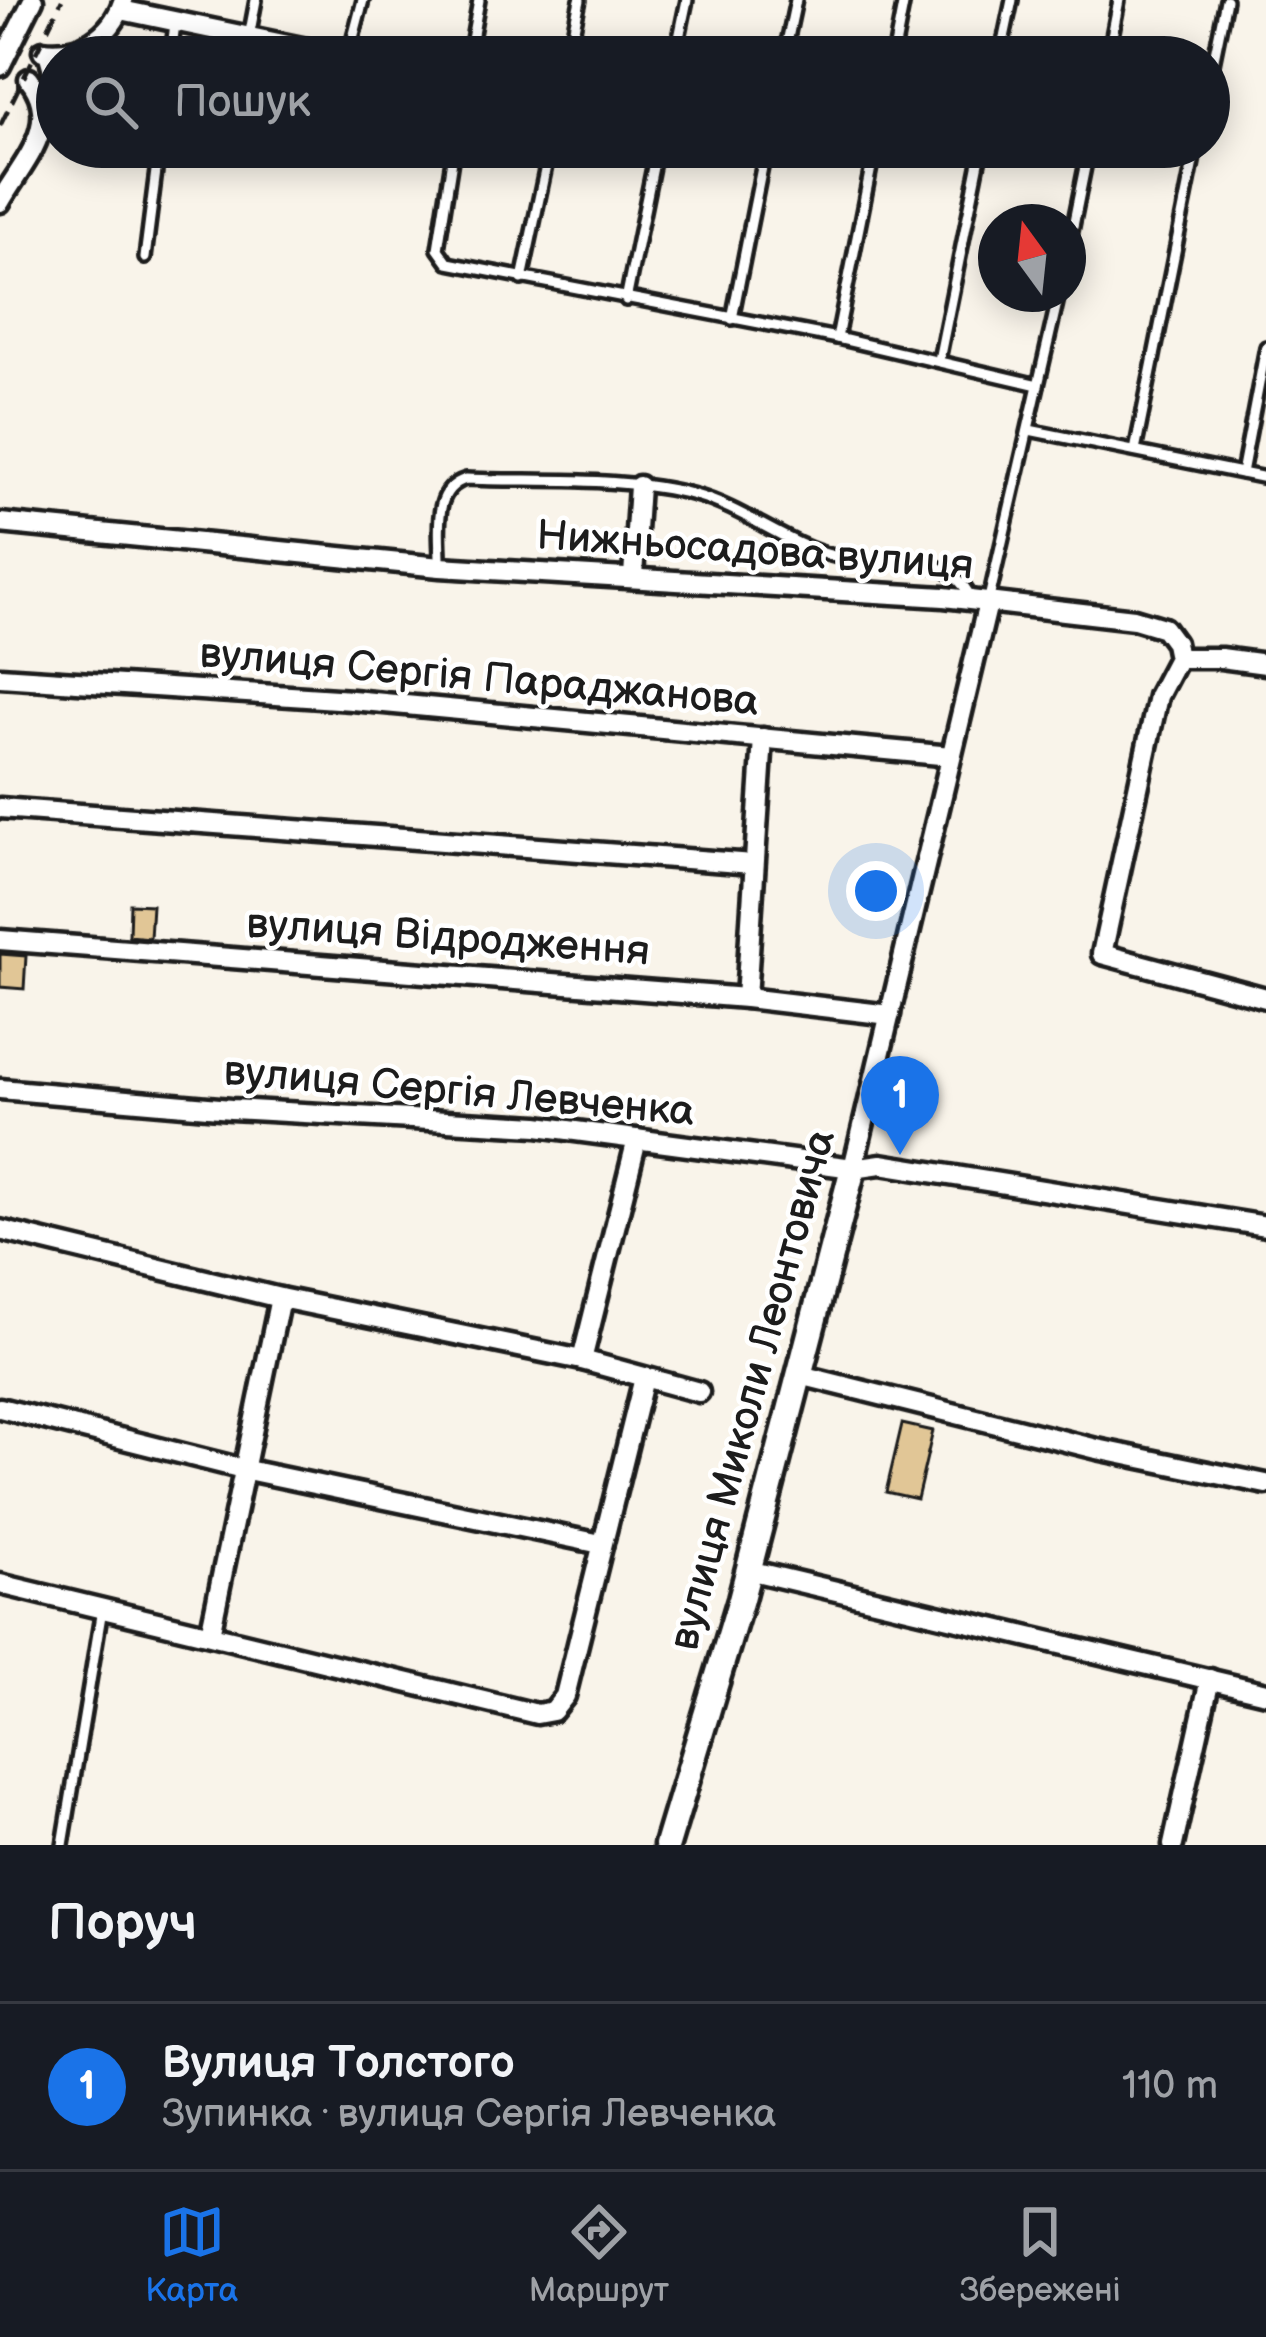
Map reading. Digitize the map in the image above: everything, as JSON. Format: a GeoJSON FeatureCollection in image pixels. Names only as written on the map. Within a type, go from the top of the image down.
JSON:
{"type":"FeatureCollection","features":[{"type":"Feature","properties":{"kind":"street"},"geometry":{"type":"LineString","coordinates":[[22,0],[27,42]]}},
{"type":"Feature","properties":{"kind":"street"},"geometry":{"type":"LineString","coordinates":[[33,0],[27,42],[13,69],[36,91]]}},
{"type":"Feature","properties":{"kind":"street"},"geometry":{"type":"LineString","coordinates":[[99,36],[122,5],[175,23],[244,36]]}},
{"type":"Feature","properties":{"kind":"street"},"geometry":{"type":"LineString","coordinates":[[27,42],[36,44]]}},
{"type":"Feature","properties":{"kind":"street"},"geometry":{"type":"LineString","coordinates":[[0,202],[36,144]]}},
{"type":"Feature","properties":{"kind":"street"},"geometry":{"type":"LineString","coordinates":[[633,576],[639,486]]}},
{"type":"Feature","properties":{"kind":"street","name":"Нижньосадова вулиця"},"geometry":{"type":"LineString","coordinates":[[0,523],[440,567],[980,602],[1149,623],[1164,628],[1178,658]]}},
{"type":"Feature","properties":{"kind":"street","name":"вулиця Миколи Леонтовича"},"geometry":{"type":"LineString","coordinates":[[667,1845],[748,1570],[853,1168],[951,756],[980,602]]}},
{"type":"Feature","properties":{"kind":"street"},"geometry":{"type":"LineString","coordinates":[[1266,664],[1178,658],[1158,696],[1102,954],[1266,998]]}},
{"type":"Feature","properties":{"kind":"street","name":"вулиця Сергія Параджанова"},"geometry":{"type":"LineString","coordinates":[[0,677],[352,700],[951,756]]}},
{"type":"Feature","properties":{"kind":"street"},"geometry":{"type":"LineString","coordinates":[[746,998],[763,738]]}},
{"type":"Feature","properties":{"kind":"street"},"geometry":{"type":"LineString","coordinates":[[0,808],[753,864]]}},
{"type":"Feature","properties":{"kind":"street","name":"вулиця Відродження"},"geometry":{"type":"LineString","coordinates":[[0,940],[746,998],[890,1016]]}},
{"type":"Feature","properties":{"kind":"street","name":"вулиця Сергія Левченка"},"geometry":{"type":"LineString","coordinates":[[0,1088],[231,1109],[538,1126],[853,1168],[881,1164],[1266,1226]]}},
{"type":"Feature","properties":{"kind":"street"},"geometry":{"type":"LineString","coordinates":[[583,1360],[637,1139]]}},
{"type":"Feature","properties":{"kind":"street"},"geometry":{"type":"LineString","coordinates":[[0,1230],[280,1298],[583,1360],[699,1392]]}},
{"type":"Feature","properties":{"kind":"street"},"geometry":{"type":"LineString","coordinates":[[210,1634],[280,1298]]}},
{"type":"Feature","properties":{"kind":"street"},"geometry":{"type":"LineString","coordinates":[[800,1375],[1097,1449],[1266,1484]]}},
{"type":"Feature","properties":{"kind":"street"},"geometry":{"type":"LineString","coordinates":[[0,1584],[538,1714],[553,1711],[565,1696],[644,1378]]}},
{"type":"Feature","properties":{"kind":"street"},"geometry":{"type":"LineString","coordinates":[[0,1408],[247,1470],[601,1544]]}},
{"type":"Feature","properties":{"kind":"street"},"geometry":{"type":"LineString","coordinates":[[748,1570],[1266,1693]]}},
{"type":"Feature","properties":{"kind":"street"},"geometry":{"type":"LineString","coordinates":[[1173,1845],[1210,1679]]}},
{"type":"Feature","properties":{"kind":"lane"},"geometry":{"type":"LineString","coordinates":[[249,36],[256,0]]}},
{"type":"Feature","properties":{"kind":"lane"},"geometry":{"type":"LineString","coordinates":[[352,36],[363,0]]}},
{"type":"Feature","properties":{"kind":"lane"},"geometry":{"type":"LineString","coordinates":[[473,36],[479,0]]}},
{"type":"Feature","properties":{"kind":"lane"},"geometry":{"type":"LineString","coordinates":[[572,36],[580,0]]}},
{"type":"Feature","properties":{"kind":"lane"},"geometry":{"type":"LineString","coordinates":[[679,36],[687,0]]}},
{"type":"Feature","properties":{"kind":"lane"},"geometry":{"type":"LineString","coordinates":[[788,36],[796,0]]}},
{"type":"Feature","properties":{"kind":"lane"},"geometry":{"type":"LineString","coordinates":[[897,36],[904,0]]}},
{"type":"Feature","properties":{"kind":"lane"},"geometry":{"type":"LineString","coordinates":[[1004,36],[1012,0]]}},
{"type":"Feature","properties":{"kind":"lane"},"geometry":{"type":"LineString","coordinates":[[1112,36],[1119,0]]}},
{"type":"Feature","properties":{"kind":"lane"},"geometry":{"type":"LineString","coordinates":[[1219,36],[1226,0]]}},
{"type":"Feature","properties":{"kind":"lane"},"geometry":{"type":"LineString","coordinates":[[173,36],[175,23]]}},
{"type":"Feature","properties":{"kind":"lane"},"geometry":{"type":"LineString","coordinates":[[27,42],[36,55]]}},
{"type":"Feature","properties":{"kind":"lane"},"geometry":{"type":"LineString","coordinates":[[146,258],[157,168]]}},
{"type":"Feature","properties":{"kind":"lane"},"geometry":{"type":"LineString","coordinates":[[450,168],[438,240],[448,263],[837,338],[1039,385]]}},
{"type":"Feature","properties":{"kind":"lane"},"geometry":{"type":"LineString","coordinates":[[522,279],[546,168]]}},
{"type":"Feature","properties":{"kind":"lane"},"geometry":{"type":"LineString","coordinates":[[626,300],[653,168]]}},
{"type":"Feature","properties":{"kind":"lane"},"geometry":{"type":"LineString","coordinates":[[732,319],[762,168]]}},
{"type":"Feature","properties":{"kind":"lane"},"geometry":{"type":"LineString","coordinates":[[837,338],[871,168]]}},
{"type":"Feature","properties":{"kind":"lane"},"geometry":{"type":"LineString","coordinates":[[939,360],[978,168]]}},
{"type":"Feature","properties":{"kind":"lane"},"geometry":{"type":"LineString","coordinates":[[1077,204],[1085,168]]}},
{"type":"Feature","properties":{"kind":"lane"},"geometry":{"type":"LineString","coordinates":[[1136,451],[1192,168]]}},
{"type":"Feature","properties":{"kind":"lane"},"geometry":{"type":"LineString","coordinates":[[980,602],[1029,430],[1055,312]]}},
{"type":"Feature","properties":{"kind":"lane"},"geometry":{"type":"LineString","coordinates":[[1242,472],[1266,347]]}},
{"type":"Feature","properties":{"kind":"lane"},"geometry":{"type":"LineString","coordinates":[[1029,430],[1266,478]]}},
{"type":"Feature","properties":{"kind":"lane"},"geometry":{"type":"LineString","coordinates":[[440,567],[442,494],[451,484],[466,479],[639,486],[719,503],[805,547],[841,557],[911,560],[936,567],[964,584],[980,602]]}},
{"type":"Feature","properties":{"kind":"lane"},"geometry":{"type":"LineString","coordinates":[[63,1845],[102,1609]]}},
{"type":"Feature","properties":{"kind":"building"},"geometry":{"type":"Polygon","coordinates":[[[130,904],[152,905],[150,938],[129,936],[130,904]]]}},
{"type":"Feature","properties":{"kind":"building"},"geometry":{"type":"Polygon","coordinates":[[[0,954],[26,956],[24,989],[0,987],[0,954]]]}},
{"type":"Feature","properties":{"kind":"building"},"geometry":{"type":"Polygon","coordinates":[[[902,1424],[933,1431],[917,1499],[886,1492],[902,1424]]]}},
{"type":"Feature","properties":{"kind":"railway"},"geometry":{"type":"LineString","coordinates":[[44,36],[62,0]]}},
{"type":"Feature","properties":{"kind":"railway"},"geometry":{"type":"LineString","coordinates":[[0,126],[36,53]]}},
{"type":"Feature","properties":{"kind":"place","name":"Вулиця Толстого"},"geometry":{"type":"Point","coordinates":[900,1155]}}]}
